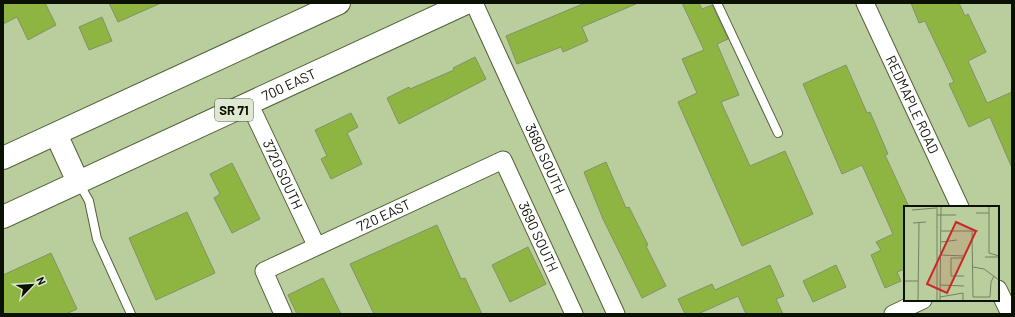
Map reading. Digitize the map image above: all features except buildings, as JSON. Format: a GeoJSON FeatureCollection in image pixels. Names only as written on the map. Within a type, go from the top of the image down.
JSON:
{"type":"FeatureCollection","features":[{"type":"Feature","properties":{"kind":"main road"},"geometry":{"type":"LineString","coordinates":[[3,158],[339,3]]}},
{"type":"Feature","properties":{"kind":"main road","name":"700 EAST"},"geometry":{"type":"LineString","coordinates":[[3,217],[466,3]]}},
{"type":"Feature","properties":{"kind":"main road"},"geometry":{"type":"LineString","coordinates":[[56,134],[78,182]]}},
{"type":"Feature","properties":{"kind":"street","name":"3680 SOUTH"},"geometry":{"type":"LineString","coordinates":[[474,3],[616,314]]}},
{"type":"Feature","properties":{"kind":"street","name":"REDMAPLE ROAD"},"geometry":{"type":"LineString","coordinates":[[865,3],[960,206]]}},
{"type":"Feature","properties":{"kind":"street","name":"3720 SOUTH"},"geometry":{"type":"LineString","coordinates":[[249,103],[316,245]]}},
{"type":"Feature","properties":{"kind":"street","name":"720 EAST"},"geometry":{"type":"LineString","coordinates":[[283,314],[264,271],[316,245],[503,160]]}},
{"type":"Feature","properties":{"kind":"street","name":"3690 SOUTH"},"geometry":{"type":"LineString","coordinates":[[503,160],[574,314]]}},
{"type":"Feature","properties":{"kind":"street"},"geometry":{"type":"LineString","coordinates":[[999,290],[1010,314]]}},
{"type":"Feature","properties":{"kind":"street"},"geometry":{"type":"LineString","coordinates":[[893,314],[922,301]]}},
{"type":"Feature","properties":{"kind":"lane"},"geometry":{"type":"LineString","coordinates":[[717,3],[778,133]]}},
{"type":"Feature","properties":{"kind":"lane"},"geometry":{"type":"LineString","coordinates":[[78,182],[89,201],[97,239],[131,314]]}}]}
